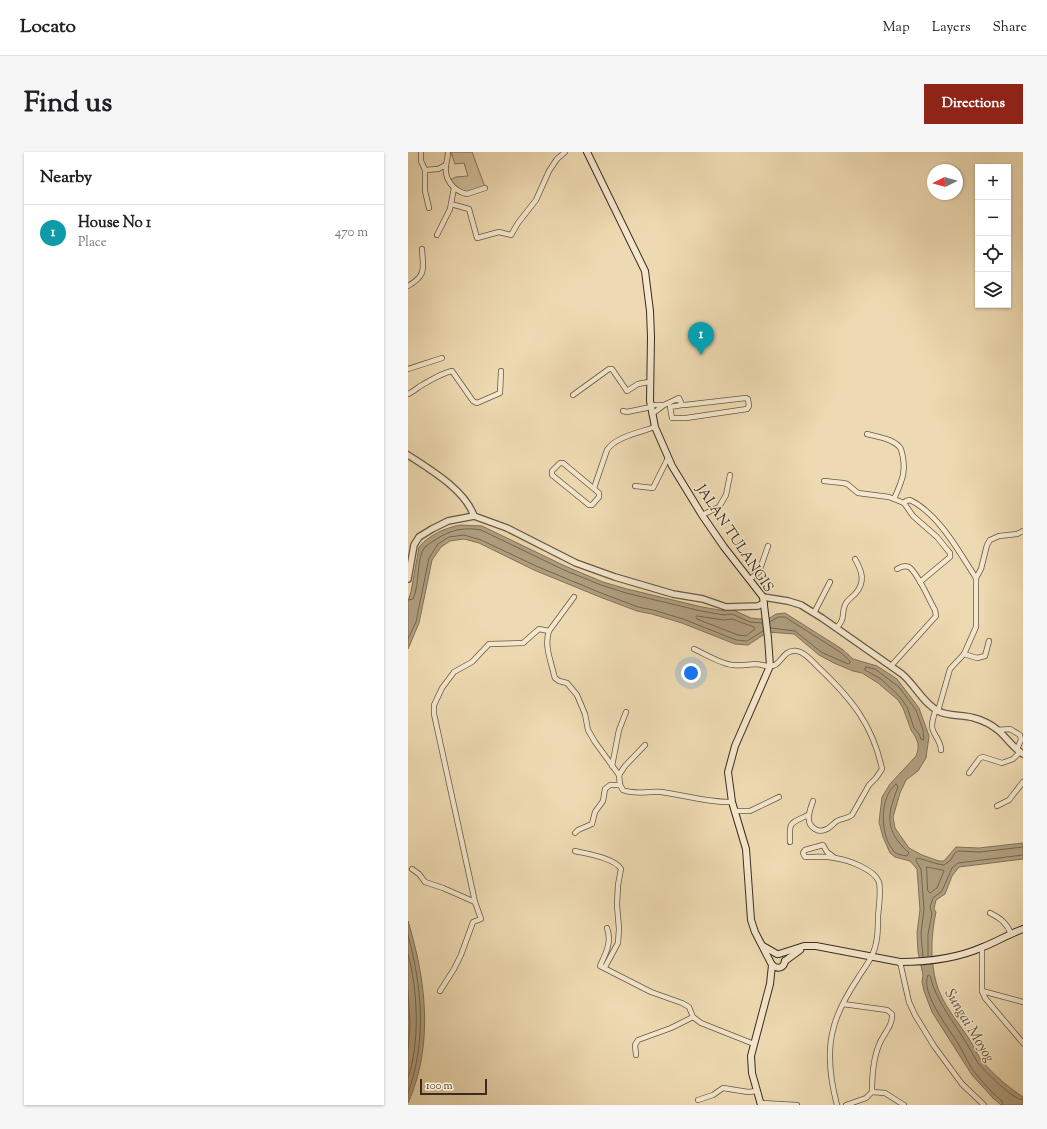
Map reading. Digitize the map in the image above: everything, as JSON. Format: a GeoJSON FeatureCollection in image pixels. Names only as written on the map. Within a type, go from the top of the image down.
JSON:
{"type":"FeatureCollection","features":[{"type":"Feature","properties":{"kind":"main road","name":"JALAN TULANGIS"},"geometry":{"type":"LineString","coordinates":[[587,152],[645,271],[650,311],[651,337],[649,382],[651,409],[655,427],[668,458],[702,514],[724,547],[750,579],[764,600],[770,666],[735,746],[728,772],[732,802],[746,849],[751,920],[755,932],[764,946],[772,964]]}},
{"type":"Feature","properties":{"kind":"main road"},"geometry":{"type":"LineString","coordinates":[[761,1104],[752,1073],[751,1062],[754,1044],[770,984],[772,959],[778,954],[804,946],[816,946],[900,962],[911,962],[960,955],[982,948],[1023,929]]}},
{"type":"Feature","properties":{"kind":"main road","name":"JALAN TULANGIS"},"geometry":{"type":"LineString","coordinates":[[764,946],[778,954]]}},
{"type":"Feature","properties":{"kind":"main road"},"geometry":{"type":"LineString","coordinates":[[770,984],[779,968],[784,965],[785,961],[804,946]]}},
{"type":"Feature","properties":{"kind":"main road"},"geometry":{"type":"LineString","coordinates":[[778,954],[783,956],[785,961]]}},
{"type":"Feature","properties":{"kind":"main road"},"geometry":{"type":"LineString","coordinates":[[772,964],[779,968]]}},
{"type":"Feature","properties":{"kind":"street"},"geometry":{"type":"LineString","coordinates":[[421,152],[421,161],[425,170],[424,185],[429,208]]}},
{"type":"Feature","properties":{"kind":"street"},"geometry":{"type":"LineString","coordinates":[[448,152],[446,165],[447,177],[454,188],[467,194],[485,188]]}},
{"type":"Feature","properties":{"kind":"street"},"geometry":{"type":"LineString","coordinates":[[451,204],[470,209],[478,238],[499,232],[511,235],[518,223],[536,200],[557,159],[565,152]]}},
{"type":"Feature","properties":{"kind":"street"},"geometry":{"type":"LineString","coordinates":[[425,170],[438,169],[446,165]]}},
{"type":"Feature","properties":{"kind":"street"},"geometry":{"type":"LineString","coordinates":[[437,235],[451,204],[454,188]]}},
{"type":"Feature","properties":{"kind":"street"},"geometry":{"type":"LineString","coordinates":[[408,286],[419,279],[422,274],[422,249]]}},
{"type":"Feature","properties":{"kind":"street"},"geometry":{"type":"LineString","coordinates":[[408,369],[442,358]]}},
{"type":"Feature","properties":{"kind":"street"},"geometry":{"type":"LineString","coordinates":[[573,395],[609,369],[612,370],[627,391],[638,384],[649,382]]}},
{"type":"Feature","properties":{"kind":"street"},"geometry":{"type":"LineString","coordinates":[[410,393],[435,378],[452,371],[473,401],[476,402],[499,394],[501,388],[501,371]]}},
{"type":"Feature","properties":{"kind":"street"},"geometry":{"type":"LineString","coordinates":[[623,411],[627,412],[651,409],[679,398],[682,405]]}},
{"type":"Feature","properties":{"kind":"street"},"geometry":{"type":"LineString","coordinates":[[746,398],[748,399],[749,406],[747,409],[686,418],[672,418],[670,407],[682,405],[746,398]]}},
{"type":"Feature","properties":{"kind":"street"},"geometry":{"type":"LineString","coordinates":[[651,409],[664,405]]}},
{"type":"Feature","properties":{"kind":"street"},"geometry":{"type":"LineString","coordinates":[[594,488],[609,446],[619,439],[655,427]]}},
{"type":"Feature","properties":{"kind":"street"},"geometry":{"type":"LineString","coordinates":[[867,434],[890,441],[900,446],[905,472],[894,499]]}},
{"type":"Feature","properties":{"kind":"street"},"geometry":{"type":"LineString","coordinates":[[408,455],[460,494],[471,506],[474,516]]}},
{"type":"Feature","properties":{"kind":"street"},"geometry":{"type":"LineString","coordinates":[[635,486],[653,488],[668,458]]}},
{"type":"Feature","properties":{"kind":"street"},"geometry":{"type":"LineString","coordinates":[[562,463],[594,488],[599,493],[599,497],[591,506],[552,475],[552,471],[558,464],[562,463]]}},
{"type":"Feature","properties":{"kind":"street"},"geometry":{"type":"LineString","coordinates":[[702,514],[719,506],[726,495],[730,475]]}},
{"type":"Feature","properties":{"kind":"street"},"geometry":{"type":"LineString","coordinates":[[824,481],[847,484],[856,492],[861,494],[894,499],[904,503],[913,516],[937,537],[950,554],[949,558],[920,582]]}},
{"type":"Feature","properties":{"kind":"street"},"geometry":{"type":"LineString","coordinates":[[904,503],[910,500],[919,504],[933,516],[976,578]]}},
{"type":"Feature","properties":{"kind":"street"},"geometry":{"type":"LineString","coordinates":[[408,579],[414,545],[419,537],[432,528],[448,521],[474,516],[508,528],[576,563],[615,577],[673,594],[702,599],[726,607],[758,606],[764,600],[788,601],[801,605],[814,613],[891,666],[910,681],[929,704],[937,710],[952,715],[974,717],[992,726],[1020,752]]}},
{"type":"Feature","properties":{"kind":"street"},"geometry":{"type":"LineString","coordinates":[[941,750],[941,746],[932,727],[932,719],[937,710],[950,669],[964,654],[976,627],[976,578],[981,569],[987,544],[990,540],[999,536],[1017,534],[1023,531]]}},
{"type":"Feature","properties":{"kind":"street"},"geometry":{"type":"LineString","coordinates":[[750,579],[759,572],[768,546]]}},
{"type":"Feature","properties":{"kind":"street"},"geometry":{"type":"LineString","coordinates":[[836,628],[843,620],[844,607],[847,600],[859,589],[862,580],[862,573],[855,559]]}},
{"type":"Feature","properties":{"kind":"street"},"geometry":{"type":"LineString","coordinates":[[891,666],[936,616],[935,610],[920,582],[909,567],[905,566],[897,569]]}},
{"type":"Feature","properties":{"kind":"street"},"geometry":{"type":"LineString","coordinates":[[814,613],[830,582]]}},
{"type":"Feature","properties":{"kind":"street"},"geometry":{"type":"LineString","coordinates":[[574,597],[549,631],[546,641],[554,675],[559,681],[567,683],[574,691],[585,714],[588,730],[619,775],[620,785],[623,790],[633,793],[659,792],[715,801],[732,802]]}},
{"type":"Feature","properties":{"kind":"street"},"geometry":{"type":"LineString","coordinates":[[440,991],[461,956],[473,922],[481,919],[475,902],[434,714],[434,705],[442,688],[454,672],[472,662],[489,644],[521,643],[539,629],[549,631]]}},
{"type":"Feature","properties":{"kind":"street"},"geometry":{"type":"LineString","coordinates":[[964,654],[977,658],[985,656],[989,641]]}},
{"type":"Feature","properties":{"kind":"street"},"geometry":{"type":"LineString","coordinates":[[694,649],[730,665],[736,666],[756,664],[774,666],[783,656],[797,650],[804,654],[832,680],[865,721],[879,756],[882,769],[876,778],[868,785],[852,815],[849,818],[841,819],[828,829],[818,831],[812,828],[808,815],[813,801]]}},
{"type":"Feature","properties":{"kind":"street"},"geometry":{"type":"LineString","coordinates":[[612,766],[619,730],[626,712]]}},
{"type":"Feature","properties":{"kind":"street"},"geometry":{"type":"LineString","coordinates":[[969,773],[980,758],[983,757],[1002,763],[1013,759],[1020,752],[1021,736],[1010,729],[998,730]]}},
{"type":"Feature","properties":{"kind":"street"},"geometry":{"type":"LineString","coordinates":[[619,775],[625,766],[645,745]]}},
{"type":"Feature","properties":{"kind":"street"},"geometry":{"type":"LineString","coordinates":[[997,806],[1009,800],[1023,782]]}},
{"type":"Feature","properties":{"kind":"street"},"geometry":{"type":"LineString","coordinates":[[574,833],[592,824],[595,812],[603,800],[605,789],[610,785],[620,785]]}},
{"type":"Feature","properties":{"kind":"street"},"geometry":{"type":"LineString","coordinates":[[735,811],[750,811],[779,797]]}},
{"type":"Feature","properties":{"kind":"street"},"geometry":{"type":"LineString","coordinates":[[790,842],[789,827],[791,824],[808,815]]}},
{"type":"Feature","properties":{"kind":"street"},"geometry":{"type":"LineString","coordinates":[[835,858],[823,845],[805,850],[803,852],[805,857],[835,858],[867,870],[874,874],[879,883],[876,944],[872,957],[850,990],[833,1029],[831,1043],[832,1081],[837,1105]]}},
{"type":"Feature","properties":{"kind":"street"},"geometry":{"type":"LineString","coordinates":[[575,852],[597,856],[618,865],[621,869],[616,905],[619,929],[618,943],[605,968]]}},
{"type":"Feature","properties":{"kind":"street"},"geometry":{"type":"LineString","coordinates":[[825,857],[828,852]]}},
{"type":"Feature","properties":{"kind":"street"},"geometry":{"type":"LineString","coordinates":[[412,869],[419,874],[425,882],[475,902]]}},
{"type":"Feature","properties":{"kind":"street"},"geometry":{"type":"LineString","coordinates":[[990,913],[998,917],[1004,923],[1011,934]]}},
{"type":"Feature","properties":{"kind":"street"},"geometry":{"type":"LineString","coordinates":[[607,928],[609,935],[608,949],[600,966],[651,992],[682,1003],[689,1008],[694,1018],[701,1023],[754,1044]]}},
{"type":"Feature","properties":{"kind":"street"},"geometry":{"type":"LineString","coordinates":[[982,948],[982,991],[989,1004],[1023,1043]]}},
{"type":"Feature","properties":{"kind":"street"},"geometry":{"type":"LineString","coordinates":[[900,962],[909,1002],[915,1015],[934,1046],[962,1084],[984,1105]]}},
{"type":"Feature","properties":{"kind":"street"},"geometry":{"type":"LineString","coordinates":[[982,991],[1023,1002]]}},
{"type":"Feature","properties":{"kind":"street"},"geometry":{"type":"LineString","coordinates":[[843,1004],[887,1010],[892,1014],[889,1028],[878,1046],[872,1092],[866,1098],[846,1105]]}},
{"type":"Feature","properties":{"kind":"street"},"geometry":{"type":"LineString","coordinates":[[636,1055],[635,1045],[638,1040],[694,1018]]}},
{"type":"Feature","properties":{"kind":"street"},"geometry":{"type":"LineString","coordinates":[[698,1100],[713,1095],[723,1088],[748,1092],[757,1091]]}},
{"type":"Feature","properties":{"kind":"street"},"geometry":{"type":"LineString","coordinates":[[872,1092],[885,1093],[904,1105]]}},
{"type":"Feature","properties":{"kind":"street"},"geometry":{"type":"LineString","coordinates":[[761,1104],[797,1105]]}},
{"type":"Feature","properties":{"kind":"shaded area"},"geometry":{"type":"Polygon","coordinates":[[[451,152],[472,152],[485,187],[467,193],[460,190],[450,180],[456,177],[468,176],[464,163],[455,164],[451,152]]]}},
{"type":"Feature","properties":{"kind":"water"},"geometry":{"type":"Polygon","coordinates":[[[460,525],[482,526],[565,566],[603,582],[627,589],[702,607],[725,611],[731,609],[751,618],[770,618],[776,614],[785,613],[842,649],[853,659],[877,666],[897,679],[919,708],[929,736],[926,758],[918,771],[906,780],[900,793],[893,817],[895,828],[909,848],[922,855],[939,861],[944,861],[956,847],[979,848],[1023,843],[1023,859],[959,867],[952,876],[945,894],[936,900],[934,909],[936,912],[932,947],[936,982],[938,990],[946,1005],[982,1061],[1001,1080],[1023,1097],[1023,1105],[1001,1105],[972,1075],[932,1012],[924,991],[922,982],[923,975],[918,952],[917,933],[920,910],[917,869],[910,861],[895,857],[890,853],[883,837],[879,822],[882,797],[890,784],[916,756],[918,750],[918,743],[898,700],[878,683],[862,673],[853,671],[819,655],[794,634],[768,632],[748,645],[735,644],[682,623],[637,611],[600,597],[534,570],[479,543],[464,539],[450,541],[441,547],[432,560],[419,623],[408,649],[408,601],[419,547],[438,533],[460,525]]]}},
{"type":"Feature","properties":{"kind":"water"},"geometry":{"type":"Polygon","coordinates":[[[408,921],[423,989],[424,1035],[422,1058],[408,1103],[408,921]]]}},
{"type":"Feature","properties":{"kind":"place","name":"House No 1"},"geometry":{"type":"Point","coordinates":[701,355]}},
{"type":"Feature","properties":{"kind":"water label","name":"Sungai Moyog"},"geometry":{"type":"Point","coordinates":[969,1026]}}]}
